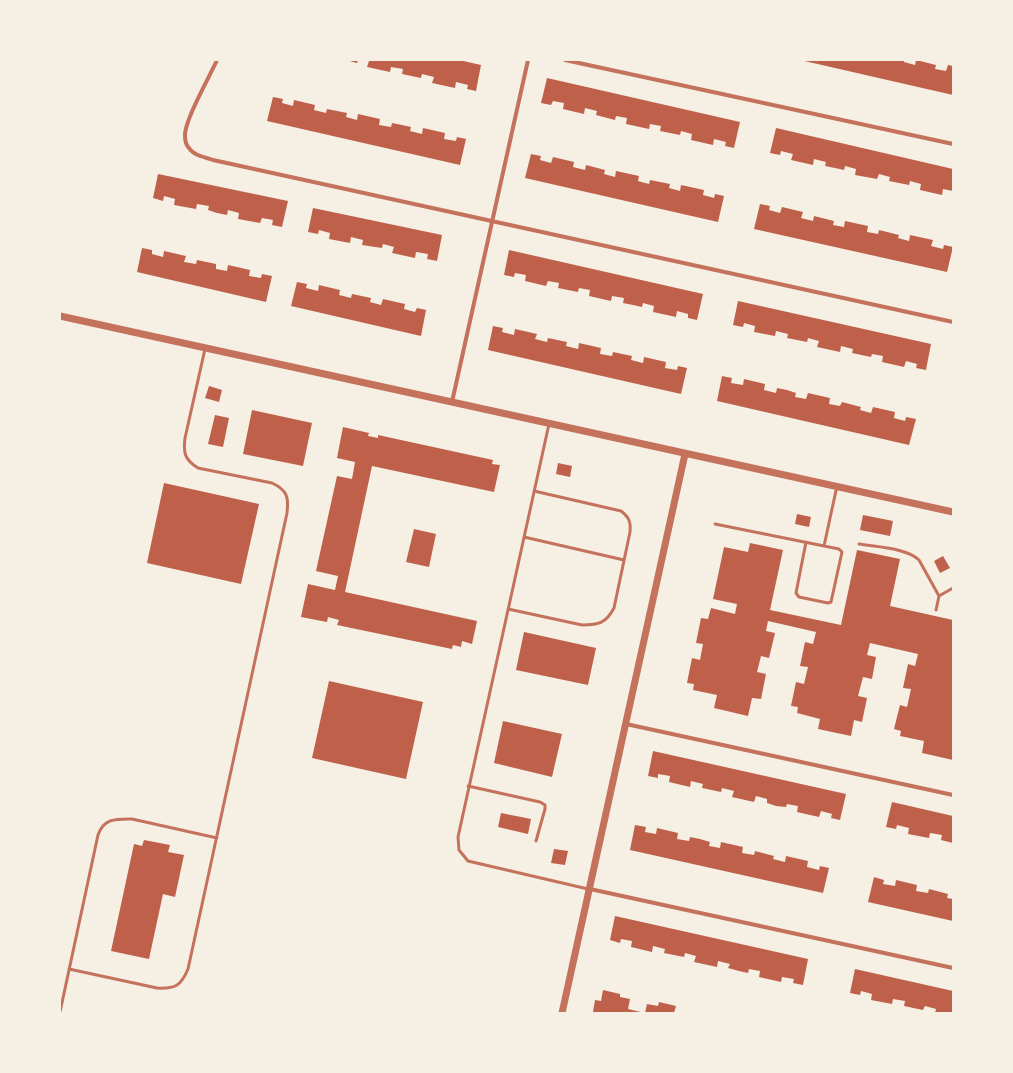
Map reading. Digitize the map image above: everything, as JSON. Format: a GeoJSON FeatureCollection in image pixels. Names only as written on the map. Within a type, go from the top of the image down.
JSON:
{"type":"FeatureCollection","features":[{"type":"Feature","properties":{"kind":"street"},"geometry":{"type":"LineString","coordinates":[[217,60],[187,125],[185,136],[186,142],[193,153],[213,160],[953,322]]}},
{"type":"Feature","properties":{"kind":"street"},"geometry":{"type":"LineString","coordinates":[[452,403],[491,221],[528,60]]}},
{"type":"Feature","properties":{"kind":"street"},"geometry":{"type":"LineString","coordinates":[[565,60],[953,144]]}},
{"type":"Feature","properties":{"kind":"street"},"geometry":{"type":"LineString","coordinates":[[60,316],[953,512]]}},
{"type":"Feature","properties":{"kind":"street"},"geometry":{"type":"LineString","coordinates":[[562,1013],[685,454]]}},
{"type":"Feature","properties":{"kind":"street"},"geometry":{"type":"LineString","coordinates":[[626,724],[953,795]]}},
{"type":"Feature","properties":{"kind":"street"},"geometry":{"type":"LineString","coordinates":[[590,889],[953,968]]}},
{"type":"Feature","properties":{"kind":"lane"},"geometry":{"type":"LineString","coordinates":[[69,969],[157,988],[169,989],[178,986],[185,978],[188,969],[217,838],[286,521],[288,503],[286,494],[281,487],[198,468],[191,463],[186,456],[184,448],[185,438],[205,348]]}},
{"type":"Feature","properties":{"kind":"lane"},"geometry":{"type":"LineString","coordinates":[[549,424],[468,786],[458,838],[459,850],[468,861],[590,889]]}},
{"type":"Feature","properties":{"kind":"lane"},"geometry":{"type":"LineString","coordinates":[[824,546],[837,486]]}},
{"type":"Feature","properties":{"kind":"lane"},"geometry":{"type":"LineString","coordinates":[[508,609],[582,625],[593,625],[603,622],[610,616],[614,608],[631,524],[628,516],[621,511],[534,491]]}},
{"type":"Feature","properties":{"kind":"lane"},"geometry":{"type":"LineString","coordinates":[[716,524],[806,542],[839,549],[842,552],[831,602],[828,603],[797,596],[796,593],[806,542]]}},
{"type":"Feature","properties":{"kind":"lane"},"geometry":{"type":"LineString","coordinates":[[524,537],[624,560]]}},
{"type":"Feature","properties":{"kind":"lane"},"geometry":{"type":"LineString","coordinates":[[859,544],[906,552],[919,560],[939,596],[936,610]]}},
{"type":"Feature","properties":{"kind":"lane"},"geometry":{"type":"LineString","coordinates":[[939,596],[953,588]]}},
{"type":"Feature","properties":{"kind":"lane"},"geometry":{"type":"LineString","coordinates":[[468,786],[540,802],[545,805],[536,841]]}},
{"type":"Feature","properties":{"kind":"lane"},"geometry":{"type":"LineString","coordinates":[[60,1012],[101,827],[106,822],[119,818],[132,819],[217,838]]}},
{"type":"Feature","properties":{"kind":"building"},"geometry":{"type":"Polygon","coordinates":[[[346,60],[358,60],[357,63],[346,60]]]}},
{"type":"Feature","properties":{"kind":"building"},"geometry":{"type":"Polygon","coordinates":[[[366,60],[459,60],[481,65],[476,91],[467,89],[468,85],[456,82],[455,88],[432,83],[434,77],[422,74],[421,78],[402,74],[403,69],[391,67],[390,72],[367,67],[369,61],[366,60]]]}},
{"type":"Feature","properties":{"kind":"building"},"geometry":{"type":"Polygon","coordinates":[[[800,60],[904,60],[904,62],[915,65],[916,60],[936,65],[935,69],[946,71],[948,65],[953,66],[953,95],[800,60]]]}},
{"type":"Feature","properties":{"kind":"building"},"geometry":{"type":"Polygon","coordinates":[[[547,78],[740,122],[734,148],[725,146],[726,142],[714,139],[713,145],[691,140],[692,134],[681,131],[680,135],[660,131],[661,126],[650,124],[649,129],[626,124],[627,118],[616,116],[615,120],[596,115],[597,111],[585,108],[584,114],[563,109],[564,103],[553,101],[551,105],[541,103],[547,78]]]}},
{"type":"Feature","properties":{"kind":"building"},"geometry":{"type":"Polygon","coordinates":[[[273,97],[283,99],[282,103],[293,106],[294,100],[315,105],[314,110],[326,113],[327,109],[347,113],[346,117],[357,120],[358,114],[380,119],[379,125],[391,127],[392,123],[411,127],[410,131],[422,134],[423,128],[445,133],[444,139],[456,141],[457,137],[466,139],[460,165],[267,121],[273,97]]]}},
{"type":"Feature","properties":{"kind":"building"},"geometry":{"type":"Polygon","coordinates":[[[776,128],[953,169],[953,191],[943,189],[942,195],[920,190],[921,184],[910,181],[909,185],[889,181],[890,177],[879,174],[877,179],[855,175],[856,169],[845,166],[844,170],[825,166],[826,162],[814,159],[813,165],[791,160],[793,154],[781,151],[780,155],[770,153],[776,128]]]}},
{"type":"Feature","properties":{"kind":"building"},"geometry":{"type":"Polygon","coordinates":[[[531,154],[541,156],[540,160],[551,163],[553,157],[574,162],[573,167],[585,170],[586,165],[605,170],[604,174],[615,177],[616,171],[639,176],[638,181],[649,184],[650,180],[670,184],[669,188],[680,191],[681,185],[704,190],[703,195],[714,198],[715,194],[724,196],[718,222],[525,178],[531,154]]]}},
{"type":"Feature","properties":{"kind":"building"},"geometry":{"type":"Polygon","coordinates":[[[158,174],[288,201],[282,227],[272,225],[273,220],[262,218],[260,223],[238,219],[239,213],[228,210],[227,215],[208,210],[209,206],[197,204],[196,209],[174,205],[175,199],[164,196],[163,201],[153,198],[158,174]]]}},
{"type":"Feature","properties":{"kind":"building"},"geometry":{"type":"Polygon","coordinates":[[[760,204],[770,206],[769,210],[780,213],[782,207],[803,212],[801,218],[813,221],[814,216],[834,221],[833,225],[844,227],[845,221],[868,226],[867,232],[878,234],[879,230],[899,235],[898,238],[909,241],[910,235],[933,240],[931,246],[943,249],[944,245],[953,247],[947,272],[754,229],[760,204]]]}},
{"type":"Feature","properties":{"kind":"building"},"geometry":{"type":"Polygon","coordinates":[[[313,208],[442,235],[437,261],[427,259],[428,254],[416,252],[415,258],[392,253],[394,247],[383,244],[382,248],[362,245],[363,240],[351,237],[350,243],[329,239],[330,233],[319,230],[318,234],[308,232],[313,208]]]}},
{"type":"Feature","properties":{"kind":"building"},"geometry":{"type":"Polygon","coordinates":[[[142,248],[152,250],[152,254],[163,257],[164,251],[186,256],[184,262],[196,264],[197,260],[216,264],[216,269],[227,271],[228,265],[250,270],[249,276],[261,278],[262,274],[272,276],[266,302],[137,272],[142,248]]]}},
{"type":"Feature","properties":{"kind":"building"},"geometry":{"type":"Polygon","coordinates":[[[509,250],[703,294],[697,320],[688,318],[688,314],[677,311],[676,317],[653,312],[654,306],[643,303],[642,307],[623,303],[624,298],[612,296],[611,301],[589,296],[590,290],[579,288],[578,292],[558,288],[559,283],[548,281],[546,286],[525,281],[526,275],[515,273],[514,277],[504,275],[509,250]]]}},
{"type":"Feature","properties":{"kind":"building"},"geometry":{"type":"Polygon","coordinates":[[[297,282],[307,284],[306,288],[318,291],[319,285],[340,290],[339,295],[351,298],[352,294],[371,298],[370,302],[381,305],[383,299],[405,304],[404,309],[415,312],[417,308],[426,310],[421,336],[291,306],[297,282]]]}},
{"type":"Feature","properties":{"kind":"building"},"geometry":{"type":"Polygon","coordinates":[[[738,301],[931,344],[926,370],[916,368],[917,364],[906,361],[904,367],[882,362],[883,356],[872,354],[871,357],[852,353],[853,349],[841,346],[840,352],[817,347],[819,341],[808,338],[807,342],[787,338],[788,334],[776,331],[775,336],[754,332],[755,326],[744,323],[743,327],[733,325],[738,301]]]}},
{"type":"Feature","properties":{"kind":"building"},"geometry":{"type":"Polygon","coordinates":[[[493,326],[503,328],[502,332],[514,335],[515,329],[537,334],[535,339],[547,342],[548,338],[567,342],[566,346],[578,349],[579,343],[601,348],[600,354],[612,356],[613,352],[632,356],[631,360],[643,363],[644,357],[666,362],[665,368],[677,370],[678,366],[687,368],[681,394],[488,350],[493,326]]]}},
{"type":"Feature","properties":{"kind":"building"},"geometry":{"type":"Polygon","coordinates":[[[722,376],[732,378],[731,383],[743,385],[744,379],[765,384],[764,390],[776,393],[777,388],[787,390],[796,393],[795,397],[806,399],[808,393],[830,398],[829,404],[840,406],[842,402],[861,407],[860,410],[871,413],[873,407],[895,412],[894,418],[905,421],[906,417],[916,419],[909,445],[717,401],[722,376]]]}},
{"type":"Feature","properties":{"kind":"building"},"geometry":{"type":"Polygon","coordinates":[[[209,386],[222,390],[219,402],[205,398],[209,386]]]}},
{"type":"Feature","properties":{"kind":"building"},"geometry":{"type":"Polygon","coordinates":[[[252,410],[312,423],[303,466],[243,454],[252,410]]]}},
{"type":"Feature","properties":{"kind":"building"},"geometry":{"type":"Polygon","coordinates":[[[215,415],[229,418],[223,447],[208,444],[215,415]]]}},
{"type":"Feature","properties":{"kind":"building"},"geometry":{"type":"Polygon","coordinates":[[[343,427],[369,433],[368,436],[378,438],[378,435],[493,460],[492,464],[500,465],[494,492],[372,466],[345,592],[477,621],[472,644],[462,641],[461,647],[453,645],[452,649],[337,625],[339,620],[328,617],[327,622],[301,617],[308,584],[335,590],[338,576],[316,571],[337,476],[352,479],[355,462],[337,458],[343,427]]]}},
{"type":"Feature","properties":{"kind":"building"},"geometry":{"type":"Polygon","coordinates":[[[558,463],[572,466],[570,477],[556,474],[558,463]]]}},
{"type":"Feature","properties":{"kind":"building"},"geometry":{"type":"Polygon","coordinates":[[[164,483],[259,504],[241,584],[147,563],[164,483]]]}},
{"type":"Feature","properties":{"kind":"building"},"geometry":{"type":"Polygon","coordinates":[[[797,514],[811,517],[809,527],[795,524],[797,514]]]}},
{"type":"Feature","properties":{"kind":"building"},"geometry":{"type":"Polygon","coordinates":[[[863,515],[893,521],[890,536],[860,530],[863,515]]]}},
{"type":"Feature","properties":{"kind":"building"},"geometry":{"type":"Polygon","coordinates":[[[414,529],[436,534],[429,567],[406,562],[414,529]]]}},
{"type":"Feature","properties":{"kind":"building"},"geometry":{"type":"Polygon","coordinates":[[[750,543],[783,550],[770,610],[841,625],[857,550],[900,559],[890,606],[953,620],[953,760],[922,753],[924,741],[900,736],[901,731],[894,729],[900,705],[907,707],[911,689],[903,688],[908,664],[915,666],[918,654],[870,643],[867,655],[876,657],[872,679],[863,677],[858,696],[867,698],[862,722],[854,720],[851,736],[818,729],[820,719],[797,713],[798,707],[791,706],[796,682],[804,684],[808,667],[800,666],[805,642],[813,644],[816,632],[768,621],[766,631],[775,633],[769,658],[761,656],[757,672],[766,674],[761,699],[752,698],[748,716],[714,708],[717,695],[693,690],[694,684],[687,683],[692,658],[700,660],[703,644],[696,643],[701,618],[708,619],[711,608],[735,614],[737,604],[713,599],[724,547],[748,552],[750,543]]]}},
{"type":"Feature","properties":{"kind":"building"},"geometry":{"type":"Polygon","coordinates":[[[943,556],[950,568],[940,573],[934,561],[943,556]]]}},
{"type":"Feature","properties":{"kind":"building"},"geometry":{"type":"Polygon","coordinates":[[[524,632],[596,648],[588,685],[516,670],[524,632]]]}},
{"type":"Feature","properties":{"kind":"building"},"geometry":{"type":"Polygon","coordinates":[[[329,681],[423,702],[406,779],[312,758],[329,681]]]}},
{"type":"Feature","properties":{"kind":"building"},"geometry":{"type":"Polygon","coordinates":[[[503,721],[562,734],[552,777],[494,763],[503,721]]]}},
{"type":"Feature","properties":{"kind":"building"},"geometry":{"type":"Polygon","coordinates":[[[653,751],[846,794],[840,820],[831,818],[832,814],[821,811],[819,817],[797,812],[798,806],[787,804],[786,807],[776,806],[767,803],[767,799],[756,796],[754,802],[732,797],[734,791],[722,788],[721,792],[702,788],[703,784],[691,781],[690,787],[669,782],[670,776],[658,774],[658,778],[648,776],[653,751]]]}},
{"type":"Feature","properties":{"kind":"building"},"geometry":{"type":"Polygon","coordinates":[[[892,802],[953,816],[953,843],[941,840],[942,835],[930,833],[929,838],[908,834],[909,828],[897,825],[896,829],[886,827],[892,802]]]}},
{"type":"Feature","properties":{"kind":"building"},"geometry":{"type":"Polygon","coordinates":[[[501,813],[531,819],[528,834],[498,827],[501,813]]]}},
{"type":"Feature","properties":{"kind":"building"},"geometry":{"type":"Polygon","coordinates":[[[635,825],[646,827],[645,832],[656,834],[657,828],[678,833],[677,839],[689,841],[690,837],[700,839],[710,842],[709,846],[720,848],[721,842],[743,847],[742,853],[754,855],[755,851],[774,856],[773,859],[785,862],[786,856],[808,861],[807,867],[819,870],[820,866],[829,868],[823,893],[630,850],[635,825]]]}},
{"type":"Feature","properties":{"kind":"building"},"geometry":{"type":"Polygon","coordinates":[[[144,840],[170,845],[168,852],[184,855],[175,897],[163,894],[149,959],[111,951],[134,844],[142,846],[144,840]]]}},
{"type":"Feature","properties":{"kind":"building"},"geometry":{"type":"Polygon","coordinates":[[[554,849],[568,851],[565,865],[551,863],[554,849]]]}},
{"type":"Feature","properties":{"kind":"building"},"geometry":{"type":"Polygon","coordinates":[[[874,877],[884,880],[883,884],[895,886],[896,880],[917,885],[916,891],[928,893],[929,889],[948,894],[947,898],[953,899],[953,921],[868,902],[874,877]]]}},
{"type":"Feature","properties":{"kind":"building"},"geometry":{"type":"Polygon","coordinates":[[[615,916],[808,959],[803,985],[793,983],[794,979],[782,977],[781,982],[759,977],[760,971],[749,969],[748,973],[739,971],[728,968],[730,964],[718,961],[717,967],[694,962],[696,956],[685,953],[684,957],[664,953],[665,949],[653,946],[652,952],[631,947],[632,941],[621,939],[620,943],[610,940],[615,916]]]}},
{"type":"Feature","properties":{"kind":"building"},"geometry":{"type":"Polygon","coordinates":[[[855,969],[953,991],[953,1013],[935,1013],[936,1009],[925,1006],[923,1010],[904,1006],[905,1001],[893,999],[892,1004],[871,1000],[872,994],[861,991],[860,995],[850,993],[855,969]]]}},
{"type":"Feature","properties":{"kind":"building"},"geometry":{"type":"Polygon","coordinates":[[[603,990],[620,994],[620,997],[630,999],[628,1009],[643,1013],[593,1012],[595,1000],[601,1001],[603,990]]]}},
{"type":"Feature","properties":{"kind":"building"},"geometry":{"type":"Polygon","coordinates":[[[659,1002],[676,1006],[674,1013],[645,1013],[647,1004],[658,1006],[659,1002]]]}}]}
